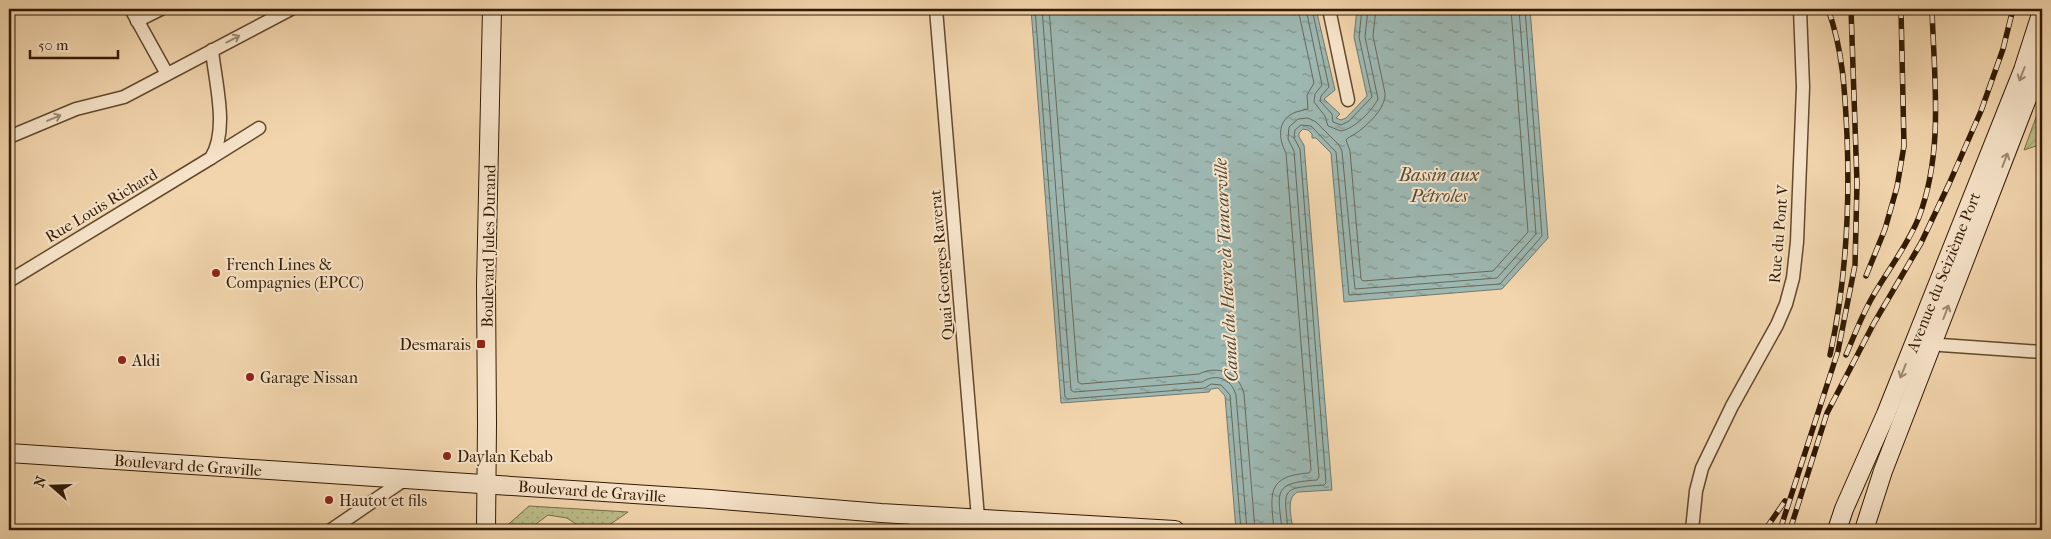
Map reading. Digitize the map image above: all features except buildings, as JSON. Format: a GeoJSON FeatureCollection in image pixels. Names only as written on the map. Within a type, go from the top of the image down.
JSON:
{"type":"FeatureCollection","features":[{"type":"Feature","properties":{"kind":"main road","name":"Boulevard Jules Durand"},"geometry":{"type":"LineString","coordinates":[[486,530],[486,285],[492,9]]}},
{"type":"Feature","properties":{"kind":"main road","name":"Avenue du Seizième Port"},"geometry":{"type":"LineString","coordinates":[[1837,530],[1844,509],[1886,414],[2023,70],[2042,11]]}},
{"type":"Feature","properties":{"kind":"main road","name":"Avenue du Seizième Port"},"geometry":{"type":"LineString","coordinates":[[1864,530],[1883,471],[2042,60]]}},
{"type":"Feature","properties":{"kind":"main road"},"geometry":{"type":"LineString","coordinates":[[1852,530],[1882,443],[1886,414]]}},
{"type":"Feature","properties":{"kind":"main road","name":"Boulevard de Graville"},"geometry":{"type":"LineString","coordinates":[[9,453],[486,484],[916,523],[946,523],[978,518],[1174,530]]}},
{"type":"Feature","properties":{"kind":"main road"},"geometry":{"type":"LineString","coordinates":[[1829,530],[1844,509]]}},
{"type":"Feature","properties":{"kind":"street"},"geometry":{"type":"LineString","coordinates":[[131,9],[167,74]]}},
{"type":"Feature","properties":{"kind":"street"},"geometry":{"type":"LineString","coordinates":[[137,21],[162,9]]}},
{"type":"Feature","properties":{"kind":"street"},"geometry":{"type":"LineString","coordinates":[[9,138],[76,109],[124,97],[290,9]]}},
{"type":"Feature","properties":{"kind":"street","name":"Quai Georges Raverat"},"geometry":{"type":"LineString","coordinates":[[936,9],[978,518]]}},
{"type":"Feature","properties":{"kind":"street"},"geometry":{"type":"LineString","coordinates":[[1329,9],[1348,100]]}},
{"type":"Feature","properties":{"kind":"street","name":"Rue du Pont V"},"geometry":{"type":"LineString","coordinates":[[1692,530],[1696,492],[1702,468],[1732,406],[1777,325],[1786,304],[1793,278],[1797,242],[1803,87],[1800,9]]}},
{"type":"Feature","properties":{"kind":"street"},"geometry":{"type":"LineString","coordinates":[[211,158],[220,138],[212,50]]}},
{"type":"Feature","properties":{"kind":"street","name":"Rue Louis Richard"},"geometry":{"type":"LineString","coordinates":[[9,280],[259,128]]}},
{"type":"Feature","properties":{"kind":"street"},"geometry":{"type":"LineString","coordinates":[[1933,343],[2042,352]]}},
{"type":"Feature","properties":{"kind":"street"},"geometry":{"type":"LineString","coordinates":[[331,530],[404,480]]}},
{"type":"Feature","properties":{"kind":"green space"},"geometry":{"type":"Polygon","coordinates":[[[2042,101],[2042,144],[2024,150],[2042,101]]]}},
{"type":"Feature","properties":{"kind":"green space"},"geometry":{"type":"Polygon","coordinates":[[[529,506],[628,512],[602,530],[585,530],[567,518],[548,515],[528,530],[502,530],[529,506]]]}},
{"type":"Feature","properties":{"kind":"water"},"geometry":{"type":"Polygon","coordinates":[[[1031,9],[1316,9],[1335,90],[1324,99],[1340,114],[1336,118],[1341,120],[1346,118],[1367,96],[1354,37],[1357,9],[1530,9],[1548,238],[1502,289],[1344,302],[1331,153],[1316,138],[1312,138],[1312,134],[1308,130],[1303,129],[1299,133],[1299,137],[1304,145],[1332,490],[1298,492],[1294,495],[1290,503],[1293,530],[1236,530],[1225,396],[1218,388],[1211,389],[1209,392],[1061,403],[1031,9]]]}},
{"type":"Feature","properties":{"kind":"railway"},"geometry":{"type":"LineString","coordinates":[[1828,9],[1837,40],[1842,71],[1848,164],[1846,246],[1840,300],[1830,355]]}},
{"type":"Feature","properties":{"kind":"railway"},"geometry":{"type":"LineString","coordinates":[[1780,530],[1838,351],[1855,265],[1857,183],[1851,9]]}},
{"type":"Feature","properties":{"kind":"railway"},"geometry":{"type":"LineString","coordinates":[[1866,276],[1885,229],[1897,187],[1904,146],[1901,9]]}},
{"type":"Feature","properties":{"kind":"railway"},"geometry":{"type":"LineString","coordinates":[[1846,355],[1869,303],[1906,244],[1915,226],[1927,192],[1932,166],[1936,114],[1932,9]]}},
{"type":"Feature","properties":{"kind":"railway"},"geometry":{"type":"LineString","coordinates":[[1790,530],[1827,413],[1874,323],[1921,243],[1949,184],[1981,111],[2003,49],[2013,9]]}},
{"type":"Feature","properties":{"kind":"railway"},"geometry":{"type":"LineString","coordinates":[[1765,530],[1785,501]]}},
{"type":"Feature","properties":{"kind":"place","name":"French Lines & Compagnies (EPCC)"},"geometry":{"type":"Point","coordinates":[216,273]}},
{"type":"Feature","properties":{"kind":"place","name":"Desmarais"},"geometry":{"type":"Point","coordinates":[481,344]}},
{"type":"Feature","properties":{"kind":"place","name":"Aldi"},"geometry":{"type":"Point","coordinates":[122,360]}},
{"type":"Feature","properties":{"kind":"place","name":"Garage Nissan"},"geometry":{"type":"Point","coordinates":[250,377]}},
{"type":"Feature","properties":{"kind":"place","name":"Daylan Kebab"},"geometry":{"type":"Point","coordinates":[447,456]}},
{"type":"Feature","properties":{"kind":"place","name":"Hautot et fils"},"geometry":{"type":"Point","coordinates":[329,500]}},
{"type":"Feature","properties":{"kind":"water label","name":"Bassin aux Pétroles"},"geometry":{"type":"Point","coordinates":[1439,185]}},
{"type":"Feature","properties":{"kind":"water label","name":"Canal du Havre à Tancarville"},"geometry":{"type":"Point","coordinates":[1226,270]}}]}
